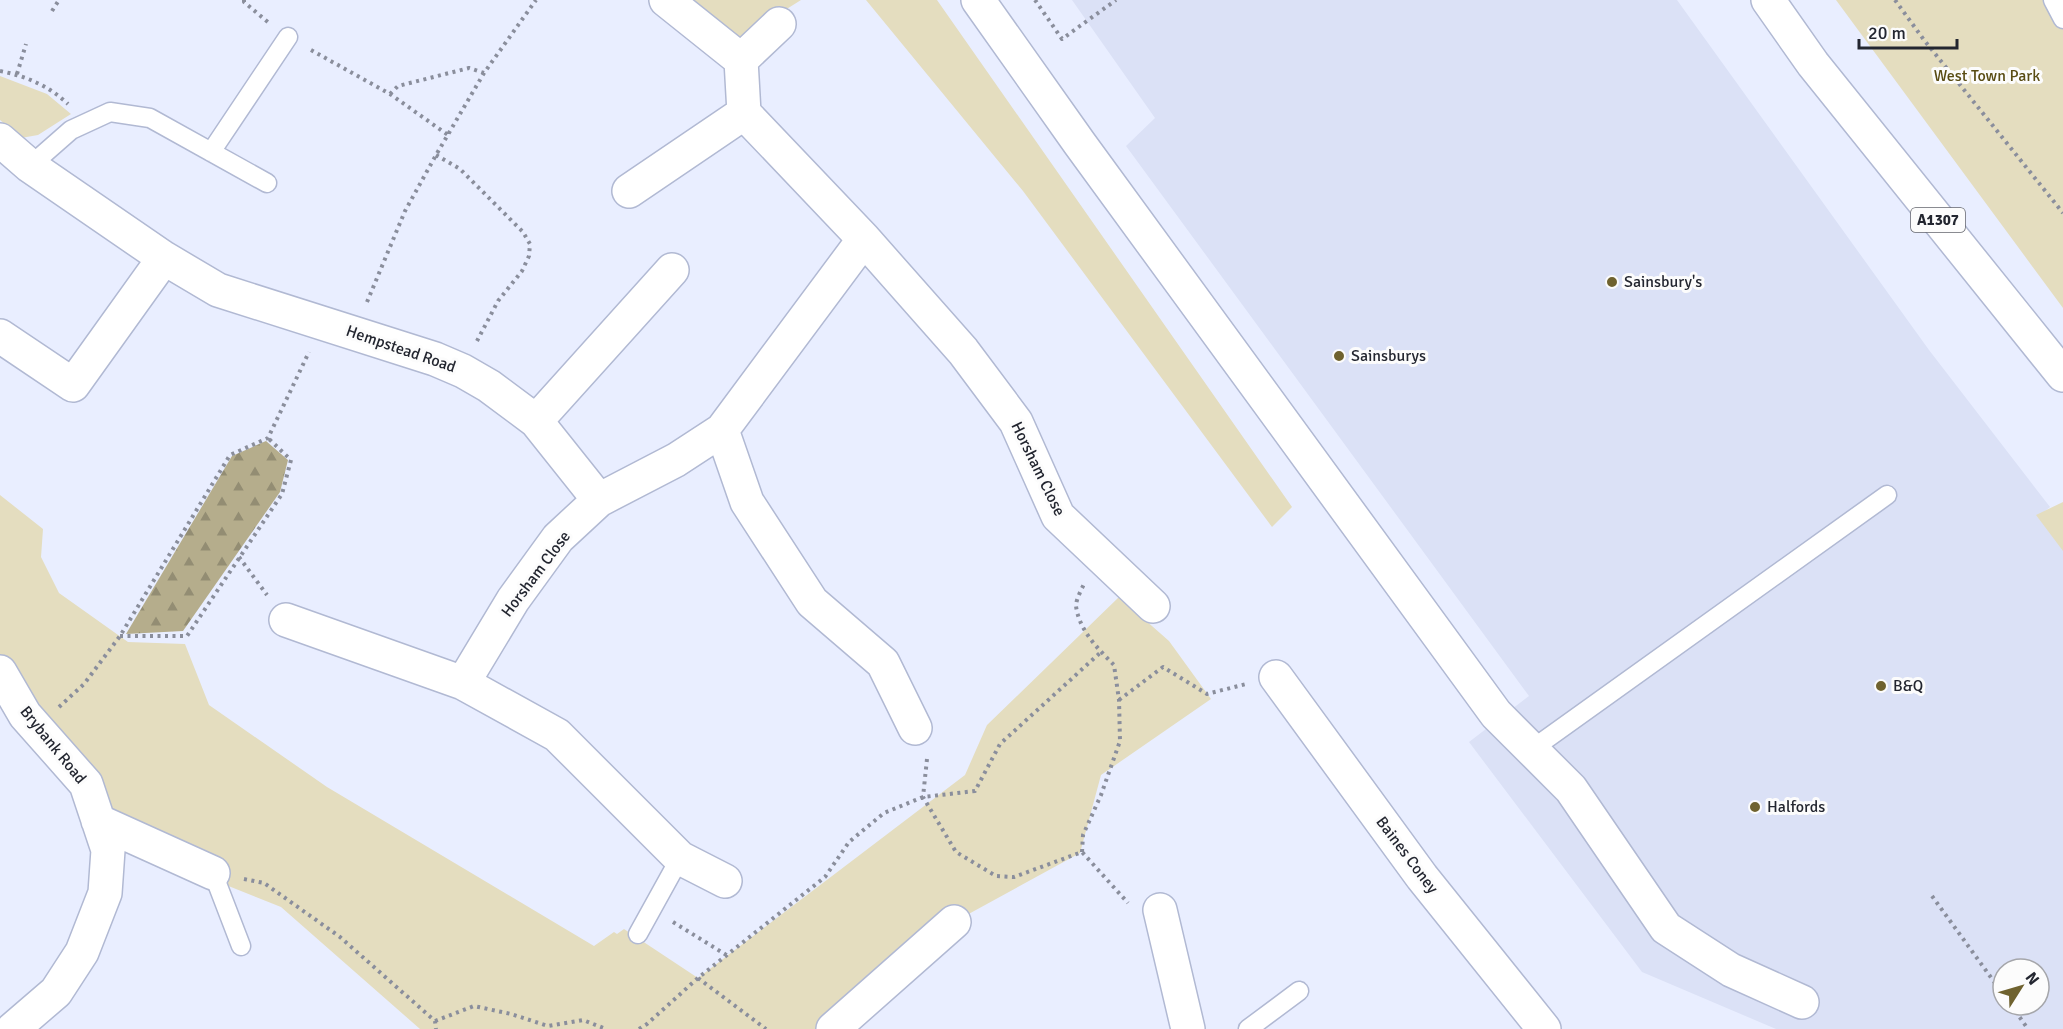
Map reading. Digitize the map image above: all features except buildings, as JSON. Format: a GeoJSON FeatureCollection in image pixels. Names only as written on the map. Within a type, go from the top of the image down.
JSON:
{"type":"FeatureCollection","features":[{"type":"Feature","properties":{"kind":"street"},"geometry":{"type":"LineString","coordinates":[[629,190],[744,113],[741,60],[666,0]]}},
{"type":"Feature","properties":{"kind":"street"},"geometry":{"type":"LineString","coordinates":[[978,0],[1496,714],[1571,789],[1666,927],[1731,970],[1802,1002]]}},
{"type":"Feature","properties":{"kind":"street","name":"A1307"},"geometry":{"type":"LineString","coordinates":[[1768,0],[1813,64],[2063,375]]}},
{"type":"Feature","properties":{"kind":"street"},"geometry":{"type":"LineString","coordinates":[[741,60],[779,24]]}},
{"type":"Feature","properties":{"kind":"street","name":"Horsham Close"},"geometry":{"type":"LineString","coordinates":[[744,113],[864,239],[963,351],[1016,422],[1058,516],[1153,606]]}},
{"type":"Feature","properties":{"kind":"street","name":"Hempstead Road"},"geometry":{"type":"LineString","coordinates":[[0,140],[30,166],[164,258],[218,290],[435,359],[489,386],[536,422],[599,500]]}},
{"type":"Feature","properties":{"kind":"street","name":"Horsham Close"},"geometry":{"type":"LineString","coordinates":[[463,683],[513,600],[558,538],[599,500],[676,460],[722,430],[864,239]]}},
{"type":"Feature","properties":{"kind":"street"},"geometry":{"type":"LineString","coordinates":[[0,336],[73,385],[164,258]]}},
{"type":"Feature","properties":{"kind":"street"},"geometry":{"type":"LineString","coordinates":[[536,422],[672,270]]}},
{"type":"Feature","properties":{"kind":"street"},"geometry":{"type":"LineString","coordinates":[[722,430],[747,502],[805,592],[812,602],[883,663],[915,728]]}},
{"type":"Feature","properties":{"kind":"street"},"geometry":{"type":"LineString","coordinates":[[286,620],[463,683],[556,735],[680,858],[726,881]]}},
{"type":"Feature","properties":{"kind":"street","name":"Brybank Road"},"geometry":{"type":"LineString","coordinates":[[0,672],[25,715],[86,784],[108,850],[105,892],[82,952],[56,992],[13,1029]]}},
{"type":"Feature","properties":{"kind":"street","name":"Baines Coney"},"geometry":{"type":"LineString","coordinates":[[1276,677],[1422,878],[1544,1029]]}},
{"type":"Feature","properties":{"kind":"street"},"geometry":{"type":"LineString","coordinates":[[98,821],[213,873]]}},
{"type":"Feature","properties":{"kind":"street"},"geometry":{"type":"LineString","coordinates":[[1160,910],[1188,1029]]}},
{"type":"Feature","properties":{"kind":"street"},"geometry":{"type":"LineString","coordinates":[[833,1029],[954,922]]}},
{"type":"Feature","properties":{"kind":"lane"},"geometry":{"type":"LineString","coordinates":[[2053,0],[2063,19]]}},
{"type":"Feature","properties":{"kind":"lane"},"geometry":{"type":"LineString","coordinates":[[211,152],[288,37]]}},
{"type":"Feature","properties":{"kind":"lane"},"geometry":{"type":"LineString","coordinates":[[30,166],[71,129],[110,112],[150,118],[267,183]]}},
{"type":"Feature","properties":{"kind":"lane"},"geometry":{"type":"LineString","coordinates":[[1531,750],[1887,495]]}},
{"type":"Feature","properties":{"kind":"lane"},"geometry":{"type":"LineString","coordinates":[[638,934],[680,858]]}},
{"type":"Feature","properties":{"kind":"lane"},"geometry":{"type":"LineString","coordinates":[[213,873],[241,946]]}},
{"type":"Feature","properties":{"kind":"lane"},"geometry":{"type":"LineString","coordinates":[[1248,1029],[1299,991]]}},
{"type":"Feature","properties":{"kind":"path"},"geometry":{"type":"LineString","coordinates":[[52,11],[59,0]]}},
{"type":"Feature","properties":{"kind":"path"},"geometry":{"type":"LineString","coordinates":[[244,0],[288,37],[390,94],[448,135]]}},
{"type":"Feature","properties":{"kind":"path"},"geometry":{"type":"LineString","coordinates":[[354,333],[405,211],[484,73],[536,0]]}},
{"type":"Feature","properties":{"kind":"path"},"geometry":{"type":"LineString","coordinates":[[1035,0],[1062,39],[1116,0]]}},
{"type":"Feature","properties":{"kind":"path"},"geometry":{"type":"LineString","coordinates":[[1895,0],[1924,40],[2063,213]]}},
{"type":"Feature","properties":{"kind":"path"},"geometry":{"type":"LineString","coordinates":[[17,75],[26,44]]}},
{"type":"Feature","properties":{"kind":"path"},"geometry":{"type":"LineString","coordinates":[[390,94],[398,86],[469,68],[484,73]]}},
{"type":"Feature","properties":{"kind":"path"},"geometry":{"type":"LineString","coordinates":[[0,71],[17,75],[53,90],[87,123]]}},
{"type":"Feature","properties":{"kind":"path"},"geometry":{"type":"LineString","coordinates":[[436,155],[460,169],[523,232],[530,244],[529,256],[522,271],[498,301],[463,371]]}},
{"type":"Feature","properties":{"kind":"path"},"geometry":{"type":"LineString","coordinates":[[37,728],[84,684],[120,636],[230,455],[268,438],[323,323]]}},
{"type":"Feature","properties":{"kind":"path"},"geometry":{"type":"LineString","coordinates":[[120,636],[187,636],[282,494],[291,460],[268,438]]}},
{"type":"Feature","properties":{"kind":"path"},"geometry":{"type":"LineString","coordinates":[[239,557],[286,620]]}},
{"type":"Feature","properties":{"kind":"path"},"geometry":{"type":"LineString","coordinates":[[1100,558],[1085,581],[1076,604],[1084,631],[1114,665],[1119,700],[1120,741],[1101,795],[1083,835],[1082,852],[1134,911],[1160,910]]}},
{"type":"Feature","properties":{"kind":"path"},"geometry":{"type":"LineString","coordinates":[[639,1029],[825,877],[849,842],[884,813],[923,797],[975,791],[1000,744],[1101,652]]}},
{"type":"Feature","properties":{"kind":"path"},"geometry":{"type":"LineString","coordinates":[[1119,700],[1163,667],[1207,694],[1276,677]]}},
{"type":"Feature","properties":{"kind":"path"},"geometry":{"type":"LineString","coordinates":[[923,797],[956,852],[996,876],[1014,877],[1082,852]]}},
{"type":"Feature","properties":{"kind":"path"},"geometry":{"type":"LineString","coordinates":[[213,873],[264,883],[340,937],[435,1021],[436,1029]]}},
{"type":"Feature","properties":{"kind":"path"},"geometry":{"type":"LineString","coordinates":[[1932,896],[1991,977]]}},
{"type":"Feature","properties":{"kind":"path"},"geometry":{"type":"LineString","coordinates":[[652,909],[728,956]]}},
{"type":"Feature","properties":{"kind":"path"},"geometry":{"type":"LineString","coordinates":[[699,978],[766,1029]]}},
{"type":"Feature","properties":{"kind":"path"},"geometry":{"type":"LineString","coordinates":[[435,1021],[474,1006],[511,1014],[548,1026],[583,1020],[606,1029]]}},
{"type":"Feature","properties":{"kind":"shaded area"},"geometry":{"type":"Polygon","coordinates":[[[1072,0],[1677,0],[1929,350],[2050,507],[2040,515],[2063,547],[2063,1029],[1776,1029],[1642,972],[1469,742],[1529,696],[1126,146],[1155,118],[1072,0]]]}},
{"type":"Feature","properties":{"kind":"green space"},"geometry":{"type":"Polygon","coordinates":[[[672,0],[801,0],[774,17],[736,52],[672,0]]]}},
{"type":"Feature","properties":{"kind":"green space"},"geometry":{"type":"Polygon","coordinates":[[[866,0],[937,0],[1292,507],[1272,527],[1023,191],[866,0]]]}},
{"type":"Feature","properties":{"kind":"green space","name":"West Town Park"},"geometry":{"type":"Polygon","coordinates":[[[1836,0],[2063,0],[2063,308],[1836,0]]]}},
{"type":"Feature","properties":{"kind":"green space"},"geometry":{"type":"Polygon","coordinates":[[[0,76],[47,94],[71,114],[38,135],[21,138],[0,120],[0,76]]]}},
{"type":"Feature","properties":{"kind":"green space"},"geometry":{"type":"Polygon","coordinates":[[[266,441],[288,460],[280,492],[183,631],[126,634],[232,456],[266,441]]]}},
{"type":"Feature","properties":{"kind":"green space"},"geometry":{"type":"Polygon","coordinates":[[[0,495],[43,529],[41,557],[59,593],[128,642],[185,644],[209,705],[327,787],[594,946],[614,932],[617,934],[624,929],[698,978],[965,775],[987,725],[1119,597],[1169,641],[1211,699],[1101,775],[1080,853],[954,922],[833,1029],[420,1029],[281,907],[221,883],[88,815],[0,677],[0,495]]]}},
{"type":"Feature","properties":{"kind":"green space"},"geometry":{"type":"Polygon","coordinates":[[[2063,502],[2063,551],[2036,515],[2063,502]]]}},
{"type":"Feature","properties":{"kind":"place","name":"Sainsbury's"},"geometry":{"type":"Point","coordinates":[1612,282]}},
{"type":"Feature","properties":{"kind":"place","name":"Sainsburys"},"geometry":{"type":"Point","coordinates":[1339,356]}},
{"type":"Feature","properties":{"kind":"place","name":"B&Q"},"geometry":{"type":"Point","coordinates":[1881,686]}},
{"type":"Feature","properties":{"kind":"place","name":"Halfords"},"geometry":{"type":"Point","coordinates":[1755,807]}}]}
